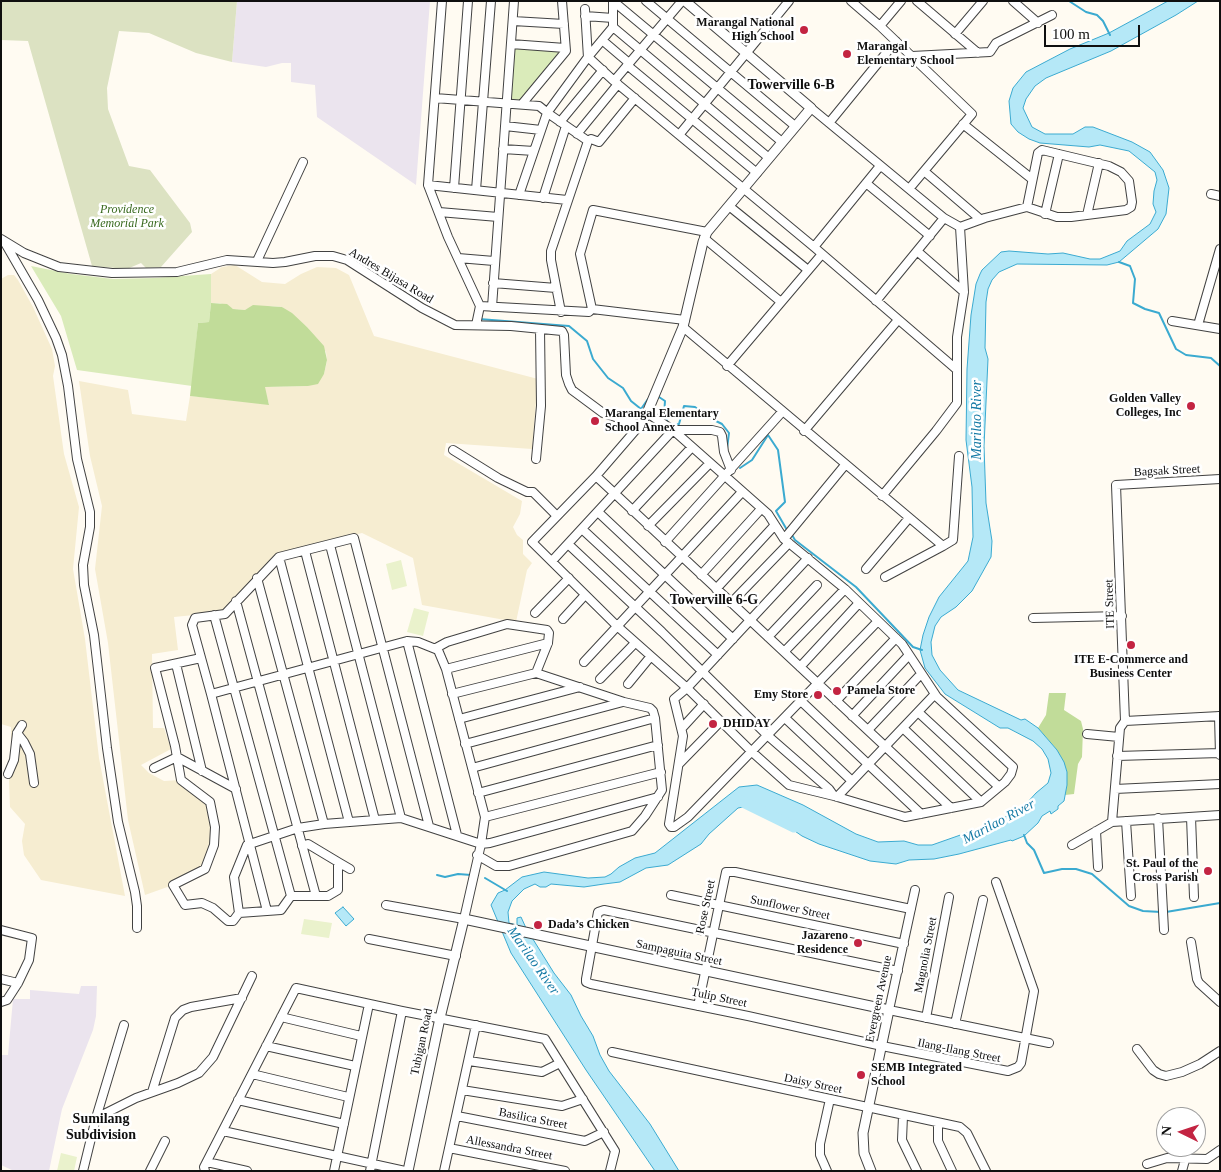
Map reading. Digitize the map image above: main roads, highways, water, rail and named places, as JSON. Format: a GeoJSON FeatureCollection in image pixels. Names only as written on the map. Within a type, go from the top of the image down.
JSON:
{"type":"FeatureCollection","features":[{"type":"Feature","properties":{"kind":"water"},"geometry":{"type":"Polygon","coordinates":[[[1168,1],[1198,1],[1111,51],[1046,78],[1035,86],[1026,99],[1023,108],[1032,127],[1045,134],[1073,134],[1085,127],[1093,127],[1132,142],[1150,152],[1163,170],[1169,188],[1166,214],[1158,229],[1119,262],[1107,265],[1017,264],[999,272],[992,280],[986,302],[985,348],[988,359],[984,446],[986,503],[992,541],[991,557],[972,591],[956,607],[941,617],[935,626],[931,642],[932,655],[940,670],[958,690],[1021,720],[1025,719],[1038,728],[1057,750],[1067,772],[1064,801],[1051,814],[1050,811],[1042,816],[1038,823],[1024,836],[1012,841],[934,859],[909,860],[896,864],[870,861],[819,844],[802,836],[762,808],[748,806],[738,808],[709,834],[701,844],[668,865],[646,868],[620,882],[584,887],[551,884],[546,887],[540,887],[535,884],[524,889],[512,901],[508,912],[509,923],[517,925],[517,918],[521,917],[554,973],[571,995],[609,1071],[650,1124],[679,1171],[655,1171],[586,1070],[511,953],[491,905],[498,893],[522,877],[544,872],[588,878],[605,877],[635,858],[655,853],[739,787],[757,785],[803,805],[856,834],[878,842],[904,841],[918,845],[932,845],[986,826],[1014,813],[1048,783],[1051,773],[1048,759],[1042,749],[1033,741],[1008,728],[1000,728],[945,694],[925,668],[920,650],[929,617],[939,597],[968,561],[973,537],[972,487],[966,440],[967,369],[971,315],[976,284],[980,274],[1001,252],[1063,253],[1090,259],[1100,259],[1120,251],[1127,241],[1150,224],[1156,212],[1153,204],[1157,180],[1155,172],[1129,151],[1100,145],[1089,147],[1040,143],[1029,139],[1018,132],[1011,124],[1009,101],[1013,88],[1026,72],[1070,49],[1109,33],[1168,1]]]}},
{"type":"Feature","properties":{"kind":"water"},"geometry":{"type":"Polygon","coordinates":[[[343,907],[354,919],[346,926],[335,913],[343,907]]]}},
{"type":"Feature","properties":{"kind":"waterway"},"geometry":{"type":"LineString","coordinates":[[1069,1],[1086,12],[1097,15],[1103,21],[1110,35]]}},
{"type":"Feature","properties":{"kind":"waterway"},"geometry":{"type":"LineString","coordinates":[[1119,262],[1130,266],[1135,279],[1133,303],[1159,313],[1176,349],[1186,355],[1211,358],[1220,366]]}},
{"type":"Feature","properties":{"kind":"waterway"},"geometry":{"type":"LineString","coordinates":[[479,319],[569,326],[587,341],[593,359],[608,378],[623,388],[631,401],[641,409],[648,399]]}},
{"type":"Feature","properties":{"kind":"waterway"},"geometry":{"type":"LineString","coordinates":[[659,397],[665,401],[664,415],[668,423]]}},
{"type":"Feature","properties":{"kind":"waterway"},"geometry":{"type":"LineString","coordinates":[[671,425],[679,424],[684,406],[695,407],[722,424],[729,433],[727,449]]}},
{"type":"Feature","properties":{"kind":"waterway"},"geometry":{"type":"LineString","coordinates":[[740,468],[752,460],[768,435],[778,450],[785,502],[776,511],[787,530]]}},
{"type":"Feature","properties":{"kind":"waterway"},"geometry":{"type":"LineString","coordinates":[[792,535],[795,540],[856,587],[913,647],[922,650]]}},
{"type":"Feature","properties":{"kind":"waterway","name":"Marilao River"},"geometry":{"type":"LineString","coordinates":[[741,801],[794,827]]}},
{"type":"Feature","properties":{"kind":"waterway"},"geometry":{"type":"LineString","coordinates":[[1024,835],[1027,843],[1034,850],[1044,873],[1062,869],[1076,869],[1092,874],[1129,906],[1143,911],[1161,912]]}},
{"type":"Feature","properties":{"kind":"waterway"},"geometry":{"type":"LineString","coordinates":[[437,875],[445,877],[458,874],[471,875]]}},
{"type":"Feature","properties":{"kind":"waterway"},"geometry":{"type":"LineString","coordinates":[[485,878],[507,891]]}},
{"type":"Feature","properties":{"kind":"waterway"},"geometry":{"type":"LineString","coordinates":[[1166,912],[1220,903]]}},
{"type":"Feature","properties":{"kind":"place","name":"Marangal National High School"},"geometry":{"type":"Point","coordinates":[804,30]}},
{"type":"Feature","properties":{"kind":"place","name":"Marangal Elementary School"},"geometry":{"type":"Point","coordinates":[847,54]}},
{"type":"Feature","properties":{"kind":"place","name":"Golden Valley Colleges, Inc"},"geometry":{"type":"Point","coordinates":[1191,406]}},
{"type":"Feature","properties":{"kind":"place","name":"Marangal Elementary School Annex"},"geometry":{"type":"Point","coordinates":[595,421]}},
{"type":"Feature","properties":{"kind":"place","name":"ITE E-Commerce and Business Center"},"geometry":{"type":"Point","coordinates":[1131,645]}},
{"type":"Feature","properties":{"kind":"place","name":"Pamela Store"},"geometry":{"type":"Point","coordinates":[837,691]}},
{"type":"Feature","properties":{"kind":"place","name":"Emy Store"},"geometry":{"type":"Point","coordinates":[818,695]}},
{"type":"Feature","properties":{"kind":"place","name":"DHIDAY"},"geometry":{"type":"Point","coordinates":[713,724]}},
{"type":"Feature","properties":{"kind":"place","name":"St. Paul of the Cross Parish"},"geometry":{"type":"Point","coordinates":[1208,871]}},
{"type":"Feature","properties":{"kind":"place","name":"Dada’s Chicken"},"geometry":{"type":"Point","coordinates":[538,925]}},
{"type":"Feature","properties":{"kind":"place","name":"Jazareno Residence"},"geometry":{"type":"Point","coordinates":[858,943]}},
{"type":"Feature","properties":{"kind":"place","name":"SEMB Integrated School"},"geometry":{"type":"Point","coordinates":[861,1075]}},
{"type":"Feature","properties":{"kind":"district","name":"Towerville 6-B"},"geometry":{"type":"Point","coordinates":[791,85]}},
{"type":"Feature","properties":{"kind":"district","name":"Towerville 6-G"},"geometry":{"type":"Point","coordinates":[714,600]}},
{"type":"Feature","properties":{"kind":"district","name":"Sumilang Subdivision"},"geometry":{"type":"Point","coordinates":[101,1128]}},
{"type":"Feature","properties":{"kind":"park label","name":"Providence Memorial Park"},"geometry":{"type":"Point","coordinates":[127,217]}}]}
